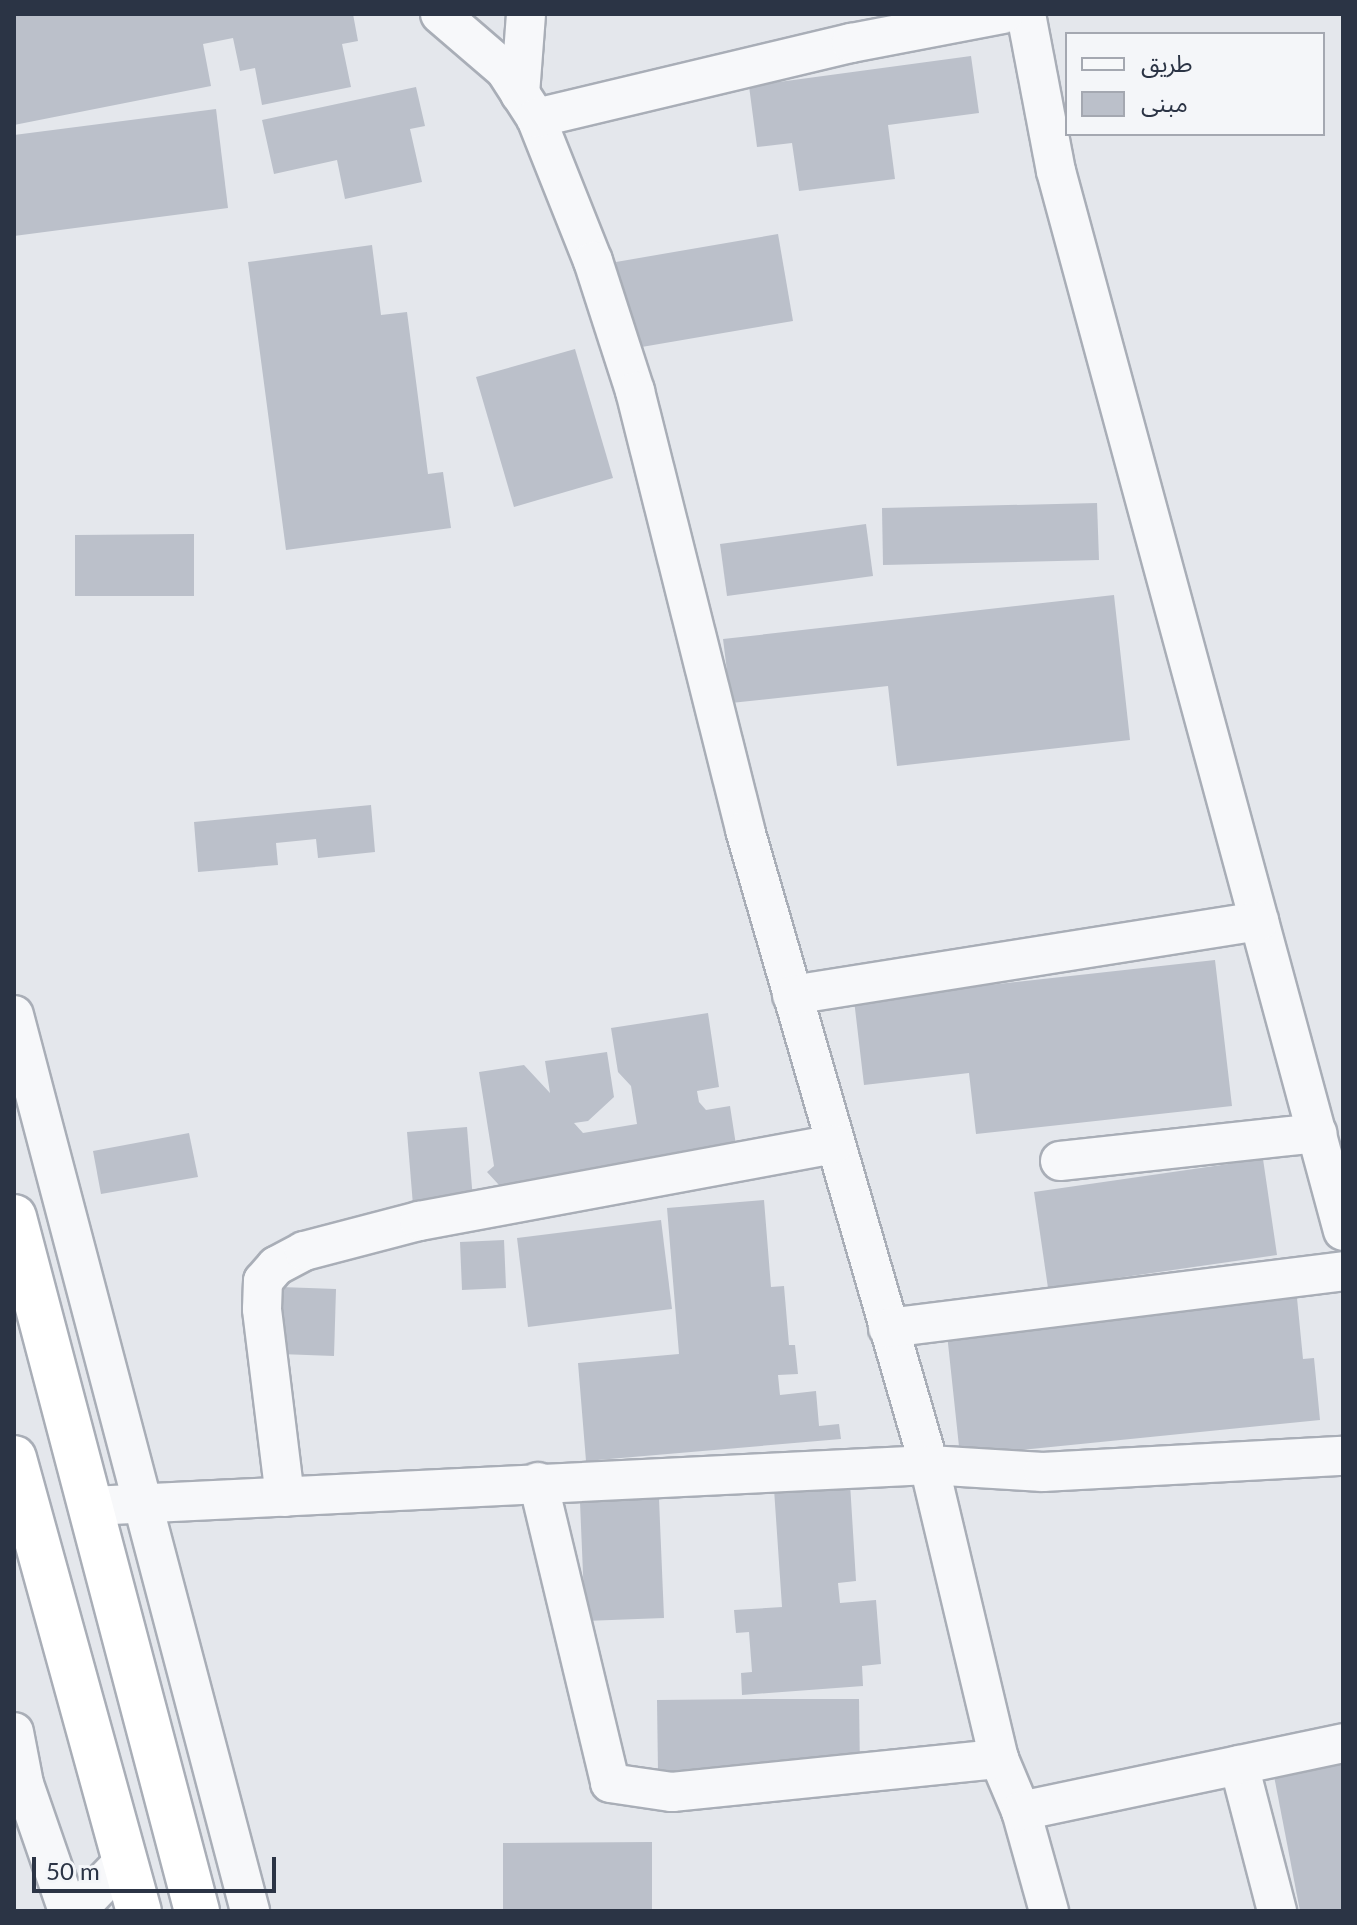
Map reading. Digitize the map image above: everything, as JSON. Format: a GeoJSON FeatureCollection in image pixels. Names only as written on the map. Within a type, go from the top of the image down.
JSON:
{"type":"FeatureCollection","features":[{"type":"Feature","properties":{"kind":"highway"},"geometry":{"type":"LineString","coordinates":[[14,1217],[197,1911]]}},
{"type":"Feature","properties":{"kind":"highway"},"geometry":{"type":"LineString","coordinates":[[14,1458],[139,1911]]}},
{"type":"Feature","properties":{"kind":"street"},"geometry":{"type":"LineString","coordinates":[[440,14],[505,70],[528,106],[593,261],[635,391],[792,995],[929,1465],[999,1759],[1021,1811],[1049,1911]]}},
{"type":"Feature","properties":{"kind":"street"},"geometry":{"type":"LineString","coordinates":[[526,14],[528,106]]}},
{"type":"Feature","properties":{"kind":"street"},"geometry":{"type":"LineString","coordinates":[[528,106],[1003,14]]}},
{"type":"Feature","properties":{"kind":"street"},"geometry":{"type":"LineString","coordinates":[[1026,14],[1056,171],[1343,1231]]}},
{"type":"Feature","properties":{"kind":"street"},"geometry":{"type":"LineString","coordinates":[[792,995],[1259,921]]}},
{"type":"Feature","properties":{"kind":"street"},"geometry":{"type":"LineString","coordinates":[[14,1015],[250,1911]]}},
{"type":"Feature","properties":{"kind":"street"},"geometry":{"type":"LineString","coordinates":[[1060,1161],[1317,1133]]}},
{"type":"Feature","properties":{"kind":"street"},"geometry":{"type":"LineString","coordinates":[[285,1497],[262,1309],[263,1281],[276,1266],[304,1251],[419,1221],[834,1144]]}},
{"type":"Feature","properties":{"kind":"street"},"geometry":{"type":"LineString","coordinates":[[888,1328],[1343,1271]]}},
{"type":"Feature","properties":{"kind":"street"},"geometry":{"type":"LineString","coordinates":[[91,1506],[142,1506],[538,1482],[929,1465],[1043,1472],[1343,1456]]}},
{"type":"Feature","properties":{"kind":"street"},"geometry":{"type":"LineString","coordinates":[[538,1482],[610,1783],[672,1792],[999,1759]]}},
{"type":"Feature","properties":{"kind":"street"},"geometry":{"type":"LineString","coordinates":[[14,1732],[19,1785],[68,1911]]}},
{"type":"Feature","properties":{"kind":"street"},"geometry":{"type":"LineString","coordinates":[[1021,1811],[1343,1743]]}},
{"type":"Feature","properties":{"kind":"street"},"geometry":{"type":"LineString","coordinates":[[1239,1765],[1277,1911]]}},
{"type":"Feature","properties":{"kind":"street"},"geometry":{"type":"LineString","coordinates":[[76,1911],[125,1860]]}},
{"type":"Feature","properties":{"kind":"building"},"geometry":{"type":"Polygon","coordinates":[[[14,14],[353,14],[358,41],[342,44],[351,87],[262,105],[255,68],[240,71],[233,38],[203,44],[211,86],[14,125],[14,14]]]}},
{"type":"Feature","properties":{"kind":"building"},"geometry":{"type":"Polygon","coordinates":[[[971,56],[979,113],[888,125],[895,179],[799,191],[792,143],[757,147],[749,86],[971,56]]]}},
{"type":"Feature","properties":{"kind":"building"},"geometry":{"type":"Polygon","coordinates":[[[416,87],[425,126],[410,129],[422,182],[345,199],[337,160],[274,174],[262,120],[416,87]]]}},
{"type":"Feature","properties":{"kind":"building"},"geometry":{"type":"Polygon","coordinates":[[[216,109],[228,208],[14,236],[14,135],[216,109]]]}},
{"type":"Feature","properties":{"kind":"building"},"geometry":{"type":"Polygon","coordinates":[[[778,234],[793,321],[630,349],[616,262],[778,234]]]}},
{"type":"Feature","properties":{"kind":"building"},"geometry":{"type":"Polygon","coordinates":[[[372,245],[381,315],[407,312],[428,474],[443,472],[451,528],[286,550],[248,262],[372,245]]]}},
{"type":"Feature","properties":{"kind":"building"},"geometry":{"type":"Polygon","coordinates":[[[575,349],[613,478],[514,507],[476,377],[575,349]]]}},
{"type":"Feature","properties":{"kind":"building"},"geometry":{"type":"Polygon","coordinates":[[[1097,503],[1099,560],[883,565],[882,508],[1097,503]]]}},
{"type":"Feature","properties":{"kind":"building"},"geometry":{"type":"Polygon","coordinates":[[[866,524],[873,576],[727,596],[720,544],[866,524]]]}},
{"type":"Feature","properties":{"kind":"building"},"geometry":{"type":"Polygon","coordinates":[[[194,534],[194,596],[75,596],[75,535],[194,534]]]}},
{"type":"Feature","properties":{"kind":"building"},"geometry":{"type":"Polygon","coordinates":[[[1114,595],[1130,740],[897,766],[888,686],[731,703],[723,639],[1114,595]]]}},
{"type":"Feature","properties":{"kind":"building"},"geometry":{"type":"Polygon","coordinates":[[[371,805],[375,852],[318,858],[316,839],[276,843],[278,865],[198,872],[194,822],[371,805]]]}},
{"type":"Feature","properties":{"kind":"building"},"geometry":{"type":"Polygon","coordinates":[[[1215,960],[1232,1106],[976,1134],[969,1073],[864,1085],[854,1000],[1215,960]]]}},
{"type":"Feature","properties":{"kind":"building"},"geometry":{"type":"Polygon","coordinates":[[[708,1013],[719,1087],[697,1091],[699,1102],[706,1110],[730,1106],[738,1158],[511,1198],[487,1172],[494,1166],[479,1072],[524,1065],[550,1093],[545,1061],[607,1052],[614,1097],[588,1121],[574,1123],[583,1133],[637,1124],[631,1086],[618,1072],[611,1028],[708,1013]]]}},
{"type":"Feature","properties":{"kind":"building"},"geometry":{"type":"Polygon","coordinates":[[[467,1127],[473,1200],[413,1205],[407,1132],[467,1127]]]}},
{"type":"Feature","properties":{"kind":"building"},"geometry":{"type":"Polygon","coordinates":[[[189,1133],[198,1177],[101,1194],[93,1151],[189,1133]]]}},
{"type":"Feature","properties":{"kind":"building"},"geometry":{"type":"Polygon","coordinates":[[[1263,1159],[1277,1255],[1048,1288],[1034,1192],[1263,1159]]]}},
{"type":"Feature","properties":{"kind":"building"},"geometry":{"type":"Polygon","coordinates":[[[764,1200],[771,1287],[784,1286],[789,1345],[795,1345],[798,1374],[778,1375],[780,1395],[816,1391],[819,1426],[839,1424],[841,1439],[586,1461],[578,1363],[679,1354],[667,1208],[764,1200]]]}},
{"type":"Feature","properties":{"kind":"building"},"geometry":{"type":"Polygon","coordinates":[[[661,1220],[672,1309],[528,1327],[517,1238],[661,1220]]]}},
{"type":"Feature","properties":{"kind":"building"},"geometry":{"type":"Polygon","coordinates":[[[504,1240],[506,1288],[462,1290],[460,1242],[504,1240]]]}},
{"type":"Feature","properties":{"kind":"building"},"geometry":{"type":"Polygon","coordinates":[[[281,1287],[336,1289],[334,1356],[280,1354],[281,1287]]]}},
{"type":"Feature","properties":{"kind":"building"},"geometry":{"type":"Polygon","coordinates":[[[1297,1298],[1303,1359],[1314,1358],[1320,1420],[960,1456],[947,1334],[1297,1298]]]}},
{"type":"Feature","properties":{"kind":"building"},"geometry":{"type":"Polygon","coordinates":[[[850,1483],[856,1581],[838,1583],[840,1603],[876,1600],[881,1664],[862,1666],[863,1686],[742,1695],[741,1673],[752,1672],[749,1632],[736,1633],[734,1610],[782,1607],[774,1489],[850,1483]]]}},
{"type":"Feature","properties":{"kind":"building"},"geometry":{"type":"Polygon","coordinates":[[[659,1499],[664,1618],[585,1621],[580,1502],[659,1499]]]}},
{"type":"Feature","properties":{"kind":"building"},"geometry":{"type":"Polygon","coordinates":[[[859,1699],[860,1771],[658,1772],[657,1700],[859,1699]]]}},
{"type":"Feature","properties":{"kind":"building"},"geometry":{"type":"Polygon","coordinates":[[[1343,1763],[1343,1911],[1300,1911],[1274,1776],[1343,1763]]]}},
{"type":"Feature","properties":{"kind":"building"},"geometry":{"type":"Polygon","coordinates":[[[652,1842],[652,1910],[503,1911],[503,1843],[652,1842]]]}}]}
